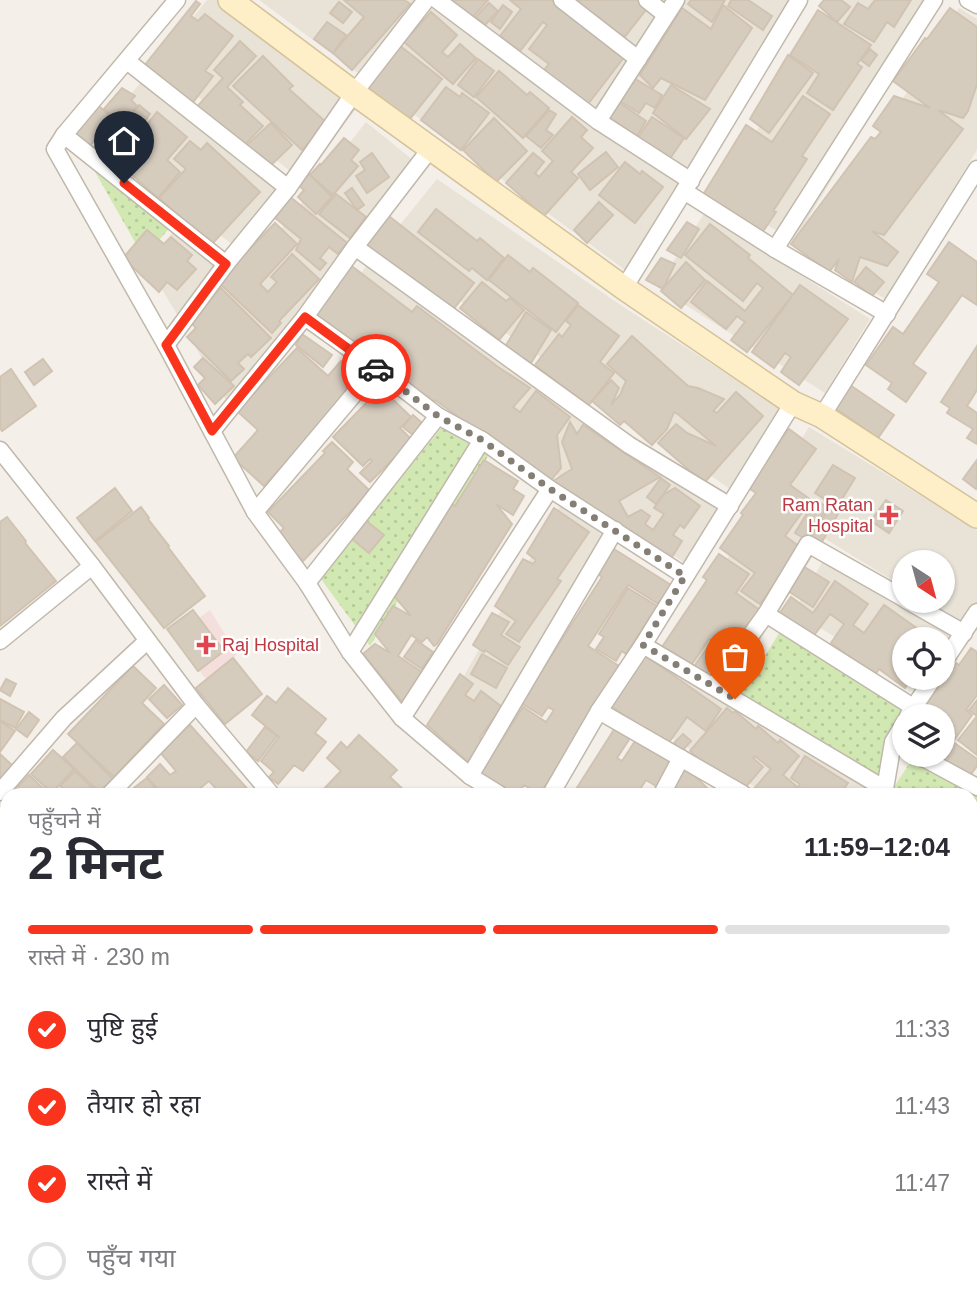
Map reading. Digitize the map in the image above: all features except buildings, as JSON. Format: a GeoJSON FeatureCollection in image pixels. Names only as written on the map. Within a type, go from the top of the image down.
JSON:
{"type":"FeatureCollection","features":[{"type":"Feature","properties":{"kind":"street"},"geometry":{"type":"LineString","coordinates":[[177,0],[55,149],[166,345],[255,512],[307,583],[350,652],[402,718],[470,776],[489,788]]}},
{"type":"Feature","properties":{"kind":"street"},"geometry":{"type":"LineString","coordinates":[[230,0],[624,288],[793,403],[822,416],[977,516]]}},
{"type":"Feature","properties":{"kind":"street"},"geometry":{"type":"LineString","coordinates":[[166,345],[226,264],[288,188],[354,93],[426,0]]}},
{"type":"Feature","properties":{"kind":"street"},"geometry":{"type":"LineString","coordinates":[[437,0],[775,249],[887,314]]}},
{"type":"Feature","properties":{"kind":"street"},"geometry":{"type":"LineString","coordinates":[[562,0],[638,59]]}},
{"type":"Feature","properties":{"kind":"street"},"geometry":{"type":"LineString","coordinates":[[647,0],[666,15]]}},
{"type":"Feature","properties":{"kind":"street"},"geometry":{"type":"LineString","coordinates":[[598,121],[676,0]]}},
{"type":"Feature","properties":{"kind":"street"},"geometry":{"type":"LineString","coordinates":[[624,288],[799,0]]}},
{"type":"Feature","properties":{"kind":"street"},"geometry":{"type":"LineString","coordinates":[[775,249],[934,0]]}},
{"type":"Feature","properties":{"kind":"street"},"geometry":{"type":"LineString","coordinates":[[968,0],[977,5]]}},
{"type":"Feature","properties":{"kind":"street"},"geometry":{"type":"LineString","coordinates":[[127,61],[288,188]]}},
{"type":"Feature","properties":{"kind":"street"},"geometry":{"type":"LineString","coordinates":[[64,135],[226,264]]}},
{"type":"Feature","properties":{"kind":"street"},"geometry":{"type":"LineString","coordinates":[[212,431],[305,317],[431,148]]}},
{"type":"Feature","properties":{"kind":"street"},"geometry":{"type":"LineString","coordinates":[[822,416],[976,174]]}},
{"type":"Feature","properties":{"kind":"street"},"geometry":{"type":"LineString","coordinates":[[355,247],[629,445],[730,506]]}},
{"type":"Feature","properties":{"kind":"street"},"geometry":{"type":"LineString","coordinates":[[305,317],[438,416],[482,440],[550,489],[685,576]]}},
{"type":"Feature","properties":{"kind":"street"},"geometry":{"type":"LineString","coordinates":[[255,512],[376,368]]}},
{"type":"Feature","properties":{"kind":"street"},"geometry":{"type":"LineString","coordinates":[[554,788],[599,711],[793,403]]}},
{"type":"Feature","properties":{"kind":"street"},"geometry":{"type":"LineString","coordinates":[[307,583],[438,416]]}},
{"type":"Feature","properties":{"kind":"street"},"geometry":{"type":"LineString","coordinates":[[350,652],[482,440]]}},
{"type":"Feature","properties":{"kind":"street"},"geometry":{"type":"LineString","coordinates":[[0,450],[92,566],[196,705],[266,788]]}},
{"type":"Feature","properties":{"kind":"street"},"geometry":{"type":"LineString","coordinates":[[402,718],[550,489]]}},
{"type":"Feature","properties":{"kind":"street"},"geometry":{"type":"LineString","coordinates":[[470,776],[615,530]]}},
{"type":"Feature","properties":{"kind":"street"},"geometry":{"type":"LineString","coordinates":[[714,686],[766,614],[808,544],[892,592]]}},
{"type":"Feature","properties":{"kind":"street"},"geometry":{"type":"LineString","coordinates":[[0,641],[92,566]]}},
{"type":"Feature","properties":{"kind":"street"},"geometry":{"type":"LineString","coordinates":[[955,646],[977,612]]}},
{"type":"Feature","properties":{"kind":"street"},"geometry":{"type":"LineString","coordinates":[[929,613],[964,633]]}},
{"type":"Feature","properties":{"kind":"street"},"geometry":{"type":"LineString","coordinates":[[766,614],[901,704]]}},
{"type":"Feature","properties":{"kind":"street"},"geometry":{"type":"LineString","coordinates":[[3,788],[64,718],[147,641]]}},
{"type":"Feature","properties":{"kind":"street"},"geometry":{"type":"LineString","coordinates":[[643,645],[878,788]]}},
{"type":"Feature","properties":{"kind":"street"},"geometry":{"type":"LineString","coordinates":[[116,788],[196,705]]}},
{"type":"Feature","properties":{"kind":"street"},"geometry":{"type":"LineString","coordinates":[[599,711],[733,788]]}},
{"type":"Feature","properties":{"kind":"street"},"geometry":{"type":"LineString","coordinates":[[665,788],[681,758]]}},
{"type":"Feature","properties":{"kind":"street"},"geometry":{"type":"LineString","coordinates":[[885,788],[892,767]]}},
{"type":"Feature","properties":{"kind":"street"},"geometry":{"type":"LineString","coordinates":[[940,767],[977,787]]}},
{"type":"Feature","properties":{"kind":"shaded area"},"geometry":{"type":"Polygon","coordinates":[[[207,0],[223,0],[357,108],[300,179],[156,63],[207,0]]]}},
{"type":"Feature","properties":{"kind":"shaded area"},"geometry":{"type":"Polygon","coordinates":[[[259,0],[796,0],[625,270],[259,0]]]}},
{"type":"Feature","properties":{"kind":"shaded area"},"geometry":{"type":"Polygon","coordinates":[[[837,0],[942,0],[794,241],[717,195],[837,0]]]}},
{"type":"Feature","properties":{"kind":"shaded area"},"geometry":{"type":"Polygon","coordinates":[[[959,8],[977,19],[977,150],[885,299],[808,252],[959,8]]]}},
{"type":"Feature","properties":{"kind":"shaded area"},"geometry":{"type":"Polygon","coordinates":[[[144,78],[287,195],[242,252],[96,138],[144,78]]]}},
{"type":"Feature","properties":{"kind":"shaded area"},"geometry":{"type":"Polygon","coordinates":[[[366,122],[419,165],[230,407],[192,341],[366,122]]]}},
{"type":"Feature","properties":{"kind":"shaded area"},"geometry":{"type":"Polygon","coordinates":[[[437,179],[625,308],[789,414],[740,496],[382,247],[437,179]]]}},
{"type":"Feature","properties":{"kind":"shaded area"},"geometry":{"type":"Polygon","coordinates":[[[704,214],[870,319],[825,393],[657,287],[704,214]]]}},
{"type":"Feature","properties":{"kind":"shaded area"},"geometry":{"type":"Polygon","coordinates":[[[182,222],[232,262],[183,324],[146,263],[182,222]]]}},
{"type":"Feature","properties":{"kind":"shaded area"},"geometry":{"type":"Polygon","coordinates":[[[370,261],[732,511],[695,570],[328,318],[370,261]]]}},
{"type":"Feature","properties":{"kind":"shaded area"},"geometry":{"type":"Polygon","coordinates":[[[809,427],[977,530],[977,609],[967,626],[946,613],[956,612],[956,550],[892,550],[892,580],[824,538],[732,685],[672,648],[809,427]]]}},
{"type":"Feature","properties":{"kind":"shaded area"},"geometry":{"type":"Polygon","coordinates":[[[564,499],[617,537],[482,765],[455,749],[435,727],[564,499]]]}},
{"type":"Feature","properties":{"kind":"shaded area"},"geometry":{"type":"Polygon","coordinates":[[[824,559],[892,601],[892,613],[912,613],[935,627],[892,627],[892,672],[794,612],[824,559]]]}},
{"type":"Feature","properties":{"kind":"shaded area","name":"Raj Hospital"},"geometry":{"type":"Polygon","coordinates":[[[210,610],[237,654],[208,682],[174,636],[210,610]]]}},
{"type":"Feature","properties":{"kind":"shaded area"},"geometry":{"type":"Polygon","coordinates":[[[661,662],[873,786],[757,788],[630,714],[661,662]]]}},
{"type":"Feature","properties":{"kind":"green space"},"geometry":{"type":"Polygon","coordinates":[[[86,156],[177,219],[144,258],[86,156]]]}},
{"type":"Feature","properties":{"kind":"green space"},"geometry":{"type":"Polygon","coordinates":[[[449,418],[493,448],[370,646],[321,579],[449,418]]]}},
{"type":"Feature","properties":{"kind":"green space"},"geometry":{"type":"Polygon","coordinates":[[[786,622],[892,687],[892,690],[919,704],[892,704],[892,753],[877,777],[742,693],[786,622]]]}},
{"type":"Feature","properties":{"kind":"green space"},"geometry":{"type":"Polygon","coordinates":[[[907,767],[929,767],[965,788],[893,788],[907,767]]]}},
{"type":"Feature","properties":{"kind":"way so far"},"geometry":{"type":"LineString","coordinates":[[376,369],[438,416],[482,440],[550,489],[685,576],[643,645],[735,699]]}},
{"type":"Feature","properties":{"kind":"place","name":"Ram Ratan Hospital"},"geometry":{"type":"Point","coordinates":[889,515]}},
{"type":"Feature","properties":{"kind":"place","name":"Raj Hospital"},"geometry":{"type":"Point","coordinates":[206,645]}},
{"type":"Feature","properties":{"kind":"route"},"geometry":{"type":"LineString","coordinates":[[124,183],[226,264],[166,345],[212,431],[305,317],[376,369]]}}]}
